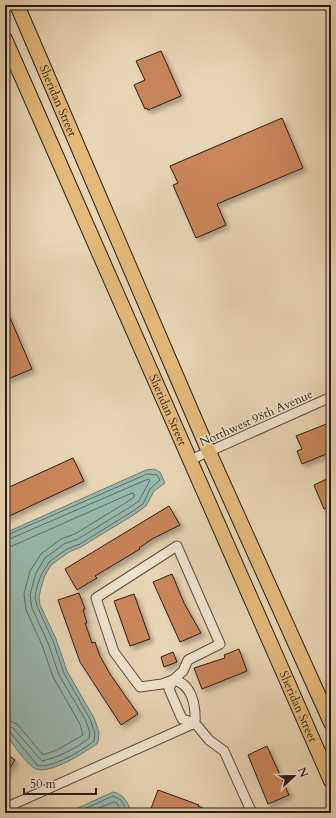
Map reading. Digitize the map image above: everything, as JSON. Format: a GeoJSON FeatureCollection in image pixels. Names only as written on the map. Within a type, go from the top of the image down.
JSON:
{"type":"FeatureCollection","features":[{"type":"Feature","properties":{"kind":"main road","name":"Sheridan Street"},"geometry":{"type":"LineString","coordinates":[[17,5],[209,452],[331,723]]}},
{"type":"Feature","properties":{"kind":"main road","name":"Sheridan Street"},"geometry":{"type":"LineString","coordinates":[[5,39],[331,781]]}},
{"type":"Feature","properties":{"kind":"street","name":"Northwest 98th Avenue"},"geometry":{"type":"LineString","coordinates":[[190,460],[331,397]]}},
{"type":"Feature","properties":{"kind":"street"},"geometry":{"type":"LineString","coordinates":[[195,723],[196,709],[186,686],[182,682],[173,680],[162,684],[140,687],[114,652],[96,598],[177,546],[220,644],[188,660],[183,671],[173,680],[169,689],[182,718],[195,723],[209,740],[224,751],[252,813]]}},
{"type":"Feature","properties":{"kind":"street"},"geometry":{"type":"LineString","coordinates":[[6,813],[5,809],[195,723]]}},
{"type":"Feature","properties":{"kind":"water"},"geometry":{"type":"Polygon","coordinates":[[[154,469],[160,472],[165,483],[154,491],[146,506],[81,547],[69,552],[51,565],[44,577],[39,597],[40,605],[56,639],[67,671],[94,718],[99,732],[98,743],[67,762],[48,769],[40,770],[34,768],[22,757],[5,732],[5,533],[146,470],[154,469]]]}},
{"type":"Feature","properties":{"kind":"water"},"geometry":{"type":"Polygon","coordinates":[[[113,792],[123,797],[132,813],[67,813],[113,792]]]}},
{"type":"Feature","properties":{"kind":"building"},"geometry":{"type":"Polygon","coordinates":[[[161,51],[181,96],[148,110],[147,108],[145,109],[134,85],[145,80],[136,61],[161,51]]]}},
{"type":"Feature","properties":{"kind":"building"},"geometry":{"type":"Polygon","coordinates":[[[282,118],[303,168],[217,204],[226,225],[196,238],[173,185],[178,183],[170,166],[282,118]]]}},
{"type":"Feature","properties":{"kind":"building"},"geometry":{"type":"Polygon","coordinates":[[[5,306],[32,369],[8,379],[5,372],[5,306]]]}},
{"type":"Feature","properties":{"kind":"building"},"geometry":{"type":"Polygon","coordinates":[[[329,423],[331,428],[331,452],[302,464],[297,451],[302,449],[296,436],[329,423]]]}},
{"type":"Feature","properties":{"kind":"building"},"geometry":{"type":"Polygon","coordinates":[[[73,458],[84,481],[5,518],[5,489],[73,458]]]}},
{"type":"Feature","properties":{"kind":"building"},"geometry":{"type":"Polygon","coordinates":[[[331,477],[331,506],[324,509],[314,485],[331,477]]]}},
{"type":"Feature","properties":{"kind":"building"},"geometry":{"type":"Polygon","coordinates":[[[169,506],[180,525],[152,539],[139,548],[140,549],[95,576],[97,578],[77,590],[65,569],[169,506]]]}},
{"type":"Feature","properties":{"kind":"building"},"geometry":{"type":"Polygon","coordinates":[[[172,574],[184,603],[201,633],[180,642],[153,582],[172,574]]]}},
{"type":"Feature","properties":{"kind":"building"},"geometry":{"type":"Polygon","coordinates":[[[79,593],[85,609],[83,610],[87,623],[85,623],[92,643],[95,642],[100,656],[110,674],[138,714],[121,725],[80,662],[58,600],[79,593]]]}},
{"type":"Feature","properties":{"kind":"building"},"geometry":{"type":"Polygon","coordinates":[[[134,594],[150,639],[130,646],[114,601],[134,594]]]}},
{"type":"Feature","properties":{"kind":"building"},"geometry":{"type":"Polygon","coordinates":[[[239,649],[247,671],[202,689],[194,668],[225,658],[224,655],[239,649]]]}},
{"type":"Feature","properties":{"kind":"building"},"geometry":{"type":"Polygon","coordinates":[[[173,652],[177,662],[164,667],[161,657],[173,652]]]}},
{"type":"Feature","properties":{"kind":"building"},"geometry":{"type":"Polygon","coordinates":[[[267,746],[289,795],[268,804],[248,755],[267,746]]]}},
{"type":"Feature","properties":{"kind":"building"},"geometry":{"type":"Polygon","coordinates":[[[5,753],[15,760],[5,775],[5,753]]]}},
{"type":"Feature","properties":{"kind":"building"},"geometry":{"type":"Polygon","coordinates":[[[158,790],[199,805],[198,806],[214,813],[157,813],[150,811],[158,790]]]}}]}
